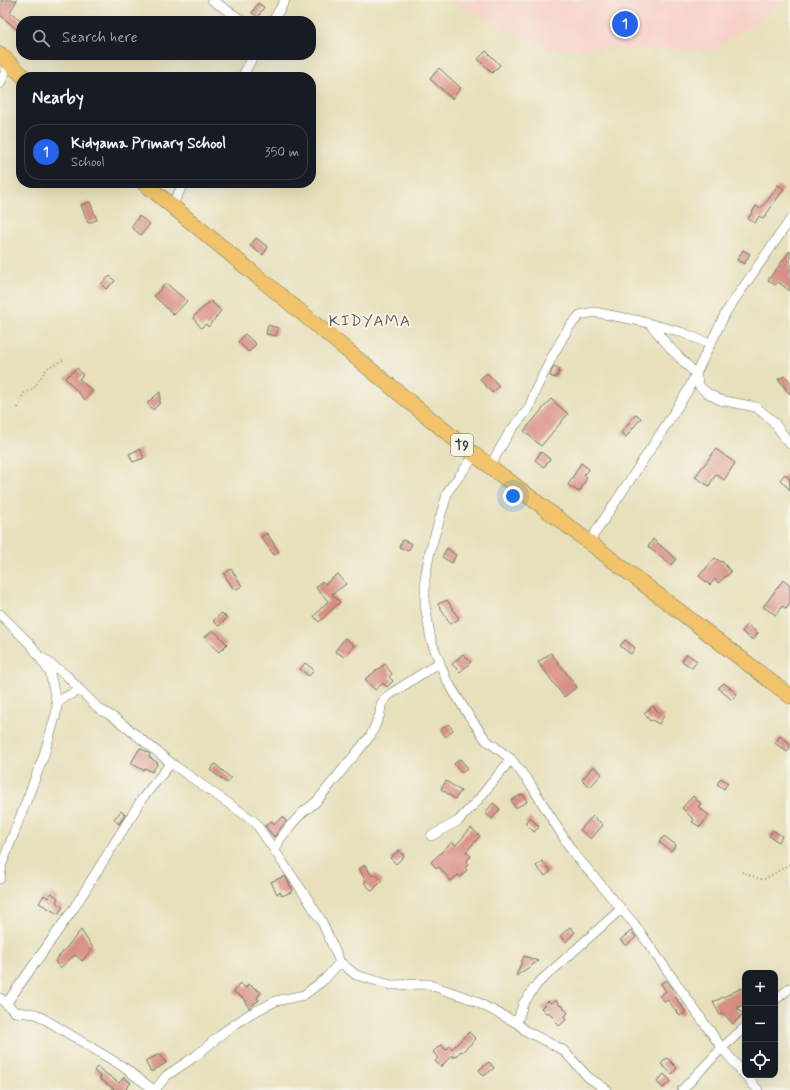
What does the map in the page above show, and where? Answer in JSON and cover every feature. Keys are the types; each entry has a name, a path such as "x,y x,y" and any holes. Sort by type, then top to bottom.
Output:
{"highway":[{"path":"5,59 19,72"},
{"name":"T9","path":"150,188 476,455 790,696"}],"street":[{"path":"212,0 235,16"},
{"path":"276,16 285,0"},
{"path":"0,84 5,59"},
{"path":"245,72 251,60"},
{"path":"171,207 181,188"},
{"path":"589,542 659,436 696,374 726,312 790,220"},
{"path":"490,466 509,433 529,408 536,389 554,353 569,327 580,315 594,312 650,323 681,332 710,344"},
{"path":"650,323 673,351 696,374 699,386 720,400 756,407 773,421 790,444"},
{"path":"476,455 448,491 430,551 425,578 425,605 431,640 446,679 486,740 511,759 531,785 572,851 622,909 684,991 722,1048 742,1071"},
{"path":"0,614 32,646 50,674 56,704 56,714 43,758 2,864 0,879"},
{"path":"38,656 61,671 98,708 116,719 171,763 255,822 276,851 322,922 340,962 356,975 391,985 427,984 471,999 517,1023 526,1031 563,1050 588,1077 607,1090"},
{"path":"276,851 280,839 290,826 302,813 317,801 371,735 380,714 381,704 389,695 440,662"},
{"path":"56,704 65,697 80,690"},
{"path":"431,836 458,821 478,800 511,759"},
{"path":"171,763 142,799 74,908 3,1001 15,1012 36,1014 122,1066 154,1090 166,1076 197,1055 225,1031 250,1014 276,1002 304,995 324,979 340,962"},
{"path":"517,1023 523,1004 537,984 622,909"},
{"path":"778,998 790,988"},
{"path":"682,1090 722,1048 742,1030"},
{"path":"748,1078 758,1090"}],"path":[{"path":"18,408 23,394 34,388 47,368 65,359"},
{"path":"742,872 763,880 790,864"}],"shaded area":[{"path":"448,0 787,0 713,51 547,48"}],"building":[{"path":"2,0 17,0 10,12 16,16 16,29 0,15 0,3"},
{"path":"258,3 264,7 259,16 252,13"},
{"path":"486,51 500,65 492,73 478,59"},
{"path":"439,68 461,88 452,99 430,79"},
{"path":"778,185 784,189 763,219 759,216 755,223 748,219 756,206 760,209"},
{"path":"90,202 97,220 88,223 81,205"},
{"path":"139,216 150,224 141,235 131,227"},
{"path":"256,238 268,247 263,255 250,246"},
{"path":"743,250 750,254 744,264 737,260"},
{"path":"790,251 790,291 778,282 775,285 768,280"},
{"path":"110,276 115,281 106,289 101,284"},
{"path":"166,283 187,301 174,315 154,296"},
{"path":"211,301 221,311 208,327 206,324 201,328 193,317"},
{"path":"268,325 278,328 276,336 266,334"},
{"path":"245,334 256,344 249,352 238,342"},
{"path":"554,366 560,369 556,378 550,376"},
{"path":"77,368 83,375 79,379 93,391 85,400 65,378"},
{"path":"487,373 499,386 492,393 480,379"},
{"path":"785,376 790,381 790,394 778,379"},
{"path":"160,392 160,403 153,410 147,403"},
{"path":"551,399 568,414 541,446 524,431"},
{"path":"636,414 641,418 626,437 621,433"},
{"path":"140,449 144,458 133,462 129,454"},
{"path":"716,449 735,463 724,480 716,474 709,486 695,477"},
{"path":"541,452 550,459 544,467 535,460"},
{"path":"581,463 589,469 584,474 587,478 579,492 568,485"},
{"path":"785,474 790,479 790,490 780,480"},
{"path":"267,533 279,552 274,555 261,537"},
{"path":"653,539 676,559 671,565 648,547"},
{"path":"403,540 412,544 408,551 399,547"},
{"path":"447,548 456,555 452,563 442,557"},
{"path":"715,558 721,562 722,561 731,572 718,583 715,579 710,585 699,576"},
{"path":"231,569 242,586 234,590 224,574"},
{"path":"338,574 346,584 332,594 340,602 319,622 314,616 328,601 316,588 322,581 325,584"},
{"path":"783,580 790,586 790,604 786,609 782,606 776,615 763,607"},
{"path":"447,600 459,619 450,624 438,604"},
{"path":"222,613 227,618 219,626 213,621"},
{"path":"747,625 758,633 753,640 742,632"},
{"path":"213,630 227,644 219,652 204,638"},
{"path":"345,638 354,645 344,657 335,651"},
{"path":"625,640 635,648 631,654 620,646"},
{"path":"551,653 577,687 564,697 538,662"},
{"path":"463,654 471,662 460,672 452,664"},
{"path":"687,654 697,661 692,668 682,661"},
{"path":"305,663 314,670 309,676 300,669"},
{"path":"385,664 392,674 389,677 393,681 387,687 383,683 375,690 365,679"},
{"path":"724,683 737,694 732,700 718,688"},
{"path":"653,706 664,716 659,724 652,720 650,721 644,713"},
{"path":"448,724 453,730 446,737 440,730"},
{"path":"780,736 790,743 790,748 787,752 775,743"},
{"path":"140,748 150,754 149,757 158,763 152,772 145,768 143,770 131,763"},
{"path":"460,759 468,768 462,773 454,764"},
{"path":"215,764 231,778 227,783 210,770"},
{"path":"593,766 602,774 590,787 582,780"},
{"path":"721,778 728,783 724,789 717,784"},
{"path":"446,781 461,791 455,799 441,789"},
{"path":"523,794 527,802 515,808 511,800"},
{"path":"693,796 701,804 698,807 709,815 700,827 692,822 694,820 682,808"},
{"path":"493,803 500,809 492,819 485,813"},
{"path":"121,811 125,815 119,824 114,819"},
{"path":"593,816 603,825 591,839 580,830"},
{"path":"283,817 286,821 274,837 265,826 272,821 274,824"},
{"path":"530,817 539,827 534,832 525,823"},
{"path":"471,828 480,836 466,852 471,856 466,862 469,864 465,868 467,870 461,877 458,875 451,881 439,867 437,869 431,862 452,842 456,845"},
{"path":"773,830 782,836 779,842 769,836"},
{"path":"664,836 676,845 671,851 659,842"},
{"path":"399,850 404,856 396,864 390,858"},
{"path":"542,861 551,871 545,876 536,866"},
{"path":"365,865 372,876 375,873 382,881 372,891 364,883 366,881 359,869"},
{"path":"285,876 293,891 282,896 280,892 277,894 271,882"},
{"path":"51,893 58,898 56,902 63,907 58,914 39,903 44,895 48,898"},
{"path":"570,927 575,932 566,942 560,936"},
{"path":"81,930 93,948 82,961 75,955 60,968 55,962 56,960"},
{"path":"631,931 636,937 626,946 620,940"},
{"path":"524,956 538,961 516,976"},
{"path":"666,980 676,993 674,995 686,1012 680,1016 668,1000 665,1002 660,996 666,991 661,984"},
{"path":"240,983 246,988 248,984 261,992 257,998 259,1000 249,1008 245,1002 247,1001 234,992"},
{"path":"742,988 742,1006 737,1008 742,1015 733,1024 723,1013 720,1015 713,1002"},
{"path":"556,1000 568,1013 564,1017 566,1020 559,1026 549,1012 547,1014 541,1008 548,1001 551,1003"},
{"path":"469,1032 476,1039 454,1058 452,1055 441,1067 435,1061 438,1058 433,1052 441,1044 446,1050 450,1046 452,1049"},
{"path":"160,1054 166,1063 151,1072 145,1061"},
{"path":"667,1058 677,1068 672,1074 661,1064"},
{"path":"489,1062 494,1068 484,1076 479,1070"},
{"path":"97,1067 119,1083 124,1077 131,1083 126,1088 128,1090 112,1090 114,1089 99,1078 101,1077 94,1071"},
{"path":"664,1074 671,1081 663,1088 657,1082"}],"place":[{"name":"Kidyama Primary School","path":"625,24"}],"district":[{"name":"KIDYAMA","path":"370,320"}]}
